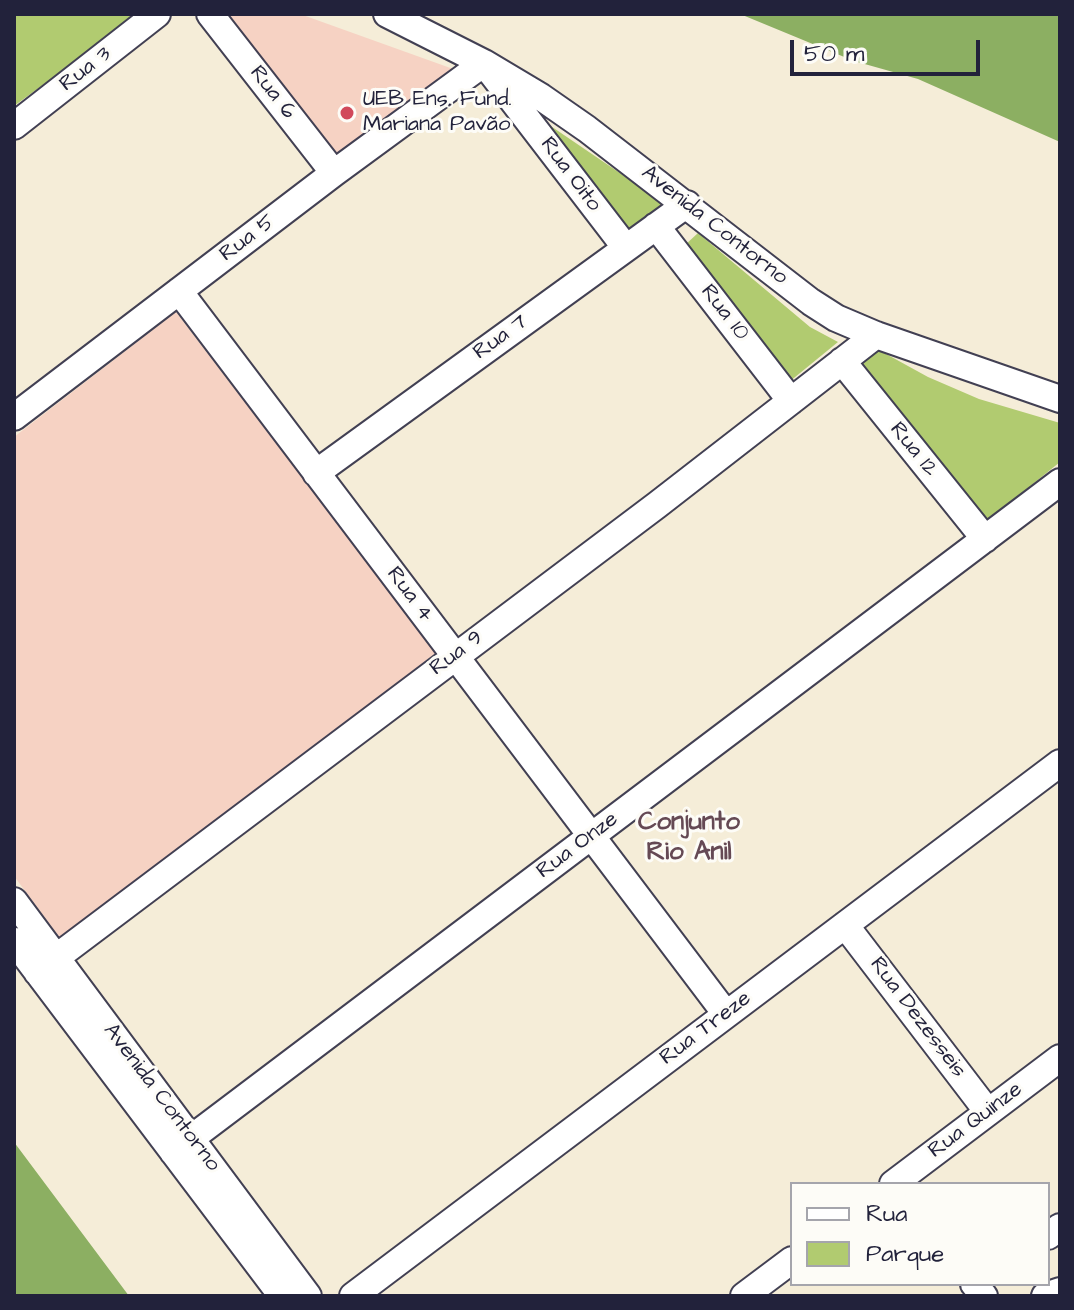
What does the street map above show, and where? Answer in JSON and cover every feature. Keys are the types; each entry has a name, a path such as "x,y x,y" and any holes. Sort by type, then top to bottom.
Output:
{"street":[{"name":"Rua 3","path":"14,126 157,14"},
{"name":"Rua 6","path":"210,14 334,173"},
{"name":"Avenida Contorno","path":"387,14 484,63 587,129 836,318 1060,399"},
{"name":"Rua 5","path":"14,417 484,63"},
{"name":"Rua Oito","path":"484,63 626,248"},
{"name":"Rua 7","path":"316,473 687,204"},
{"name":"Rua 10","path":"656,226 791,401"},
{"name":"Rua 4","path":"179,291 726,1014"},
{"name":"Rua 9","path":"46,964 657,505 876,335"},
{"name":"Rua 12","path":"842,361 985,539"},
{"name":"Rua Onze","path":"182,1145 1060,482"},
{"name":"Rua Treze","path":"353,1296 1060,763"},
{"name":"Avenida Contorno","path":"14,901 46,964 182,1145 308,1296"},
{"name":"Rua Dezesseis","path":"845,925 988,1112"},
{"name":"Avenida Contorno","path":"14,941 46,964"},
{"name":"Rua Quinze","path":"896,1182 1060,1058"},
{"name":"Avenida Contorno","path":"182,1145 282,1296"},
{"path":"744,1296 790,1262"},
{"path":"1045,1296 1060,1291"}],"shaded area":[{"name":"UEB Ens. Fund. Mariana Pavão","path":"226,14 300,14 456,70 333,156"},
{"path":"176,312 436,653 60,938 14,876 14,437"}],"green space":[{"path":"140,14 14,106 14,16"},
{"path":"740,14 1060,14 1060,142 918,79 854,61"},
{"path":"536,116 664,203 627,233"},
{"path":"698,233 810,327 838,342 789,382 685,245"},
{"path":"877,349 928,377 979,399 1060,423 1060,462 987,521 860,362"},
{"path":"14,1142 129,1296 14,1296"}],"place":[{"name":"UEB Ens. Fund. Mariana Pavão","path":"347,113"}],"district":[{"name":"Conjunto Rio Anil","path":"689,839"}]}
